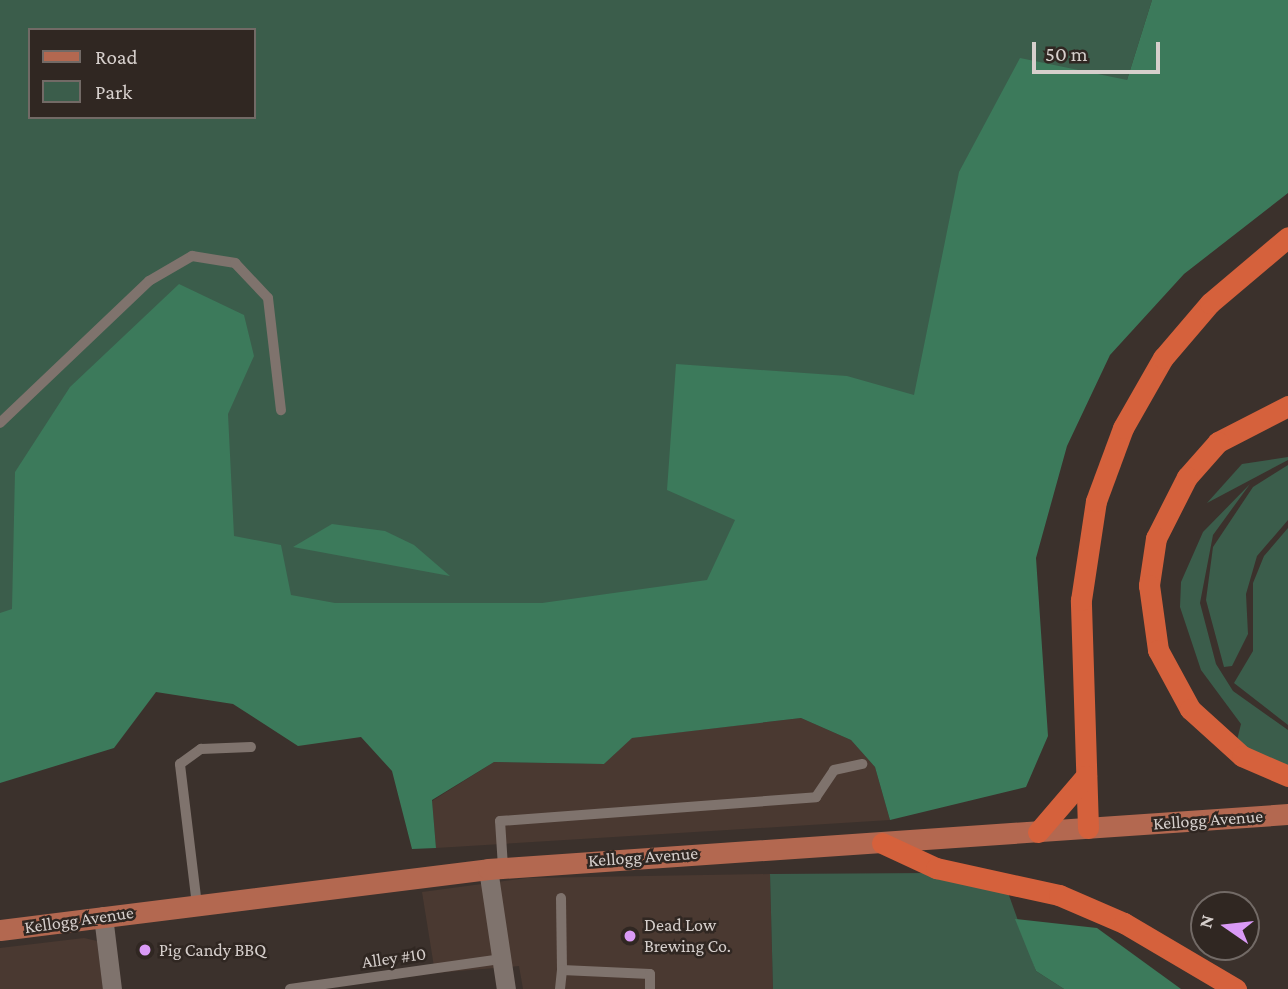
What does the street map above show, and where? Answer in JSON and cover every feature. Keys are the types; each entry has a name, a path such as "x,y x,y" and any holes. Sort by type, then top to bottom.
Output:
{"highway":[{"path":"1088,828 1081,600 1096,501 1123,428 1163,358 1202,312 1288,237"},
{"path":"1288,406 1237,429 1194,467 1164,516 1149,584 1158,650 1190,709 1242,756 1288,776"},
{"path":"1038,832 1086,776"},
{"path":"882,843 936,867 1059,895 1136,929 1236,989"}],"main road":[{"name":"Kellogg Avenue","path":"0,930 495,868 1288,814"}],"street":[{"path":"495,868 506,989"},
{"path":"103,916 112,989"}],"lane":[{"path":"0,423 149,281 192,256 235,263 268,298 281,410"},
{"path":"197,905 180,764 201,749 251,747"},
{"path":"495,868 500,821 816,797 834,770 862,764"},
{"path":"560,989 561,898"},
{"name":"Alley #10","path":"290,989 502,958"},
{"path":"562,970 650,974 650,989"}],"shaded area":[{"path":"801,718 851,740 875,767 890,820 436,848 432,801 494,762 604,764 631,738"},
{"path":"770,874 773,989 523,989 519,966 435,973 422,892 527,878"},
{"path":"84,938 97,941 103,989 0,989 0,948"}],"green space":[{"path":"0,0 1152,0 1127,80 1027,326 777,587 0,644"},
{"path":"1152,0 1288,0 1288,193 1184,274 1110,355 1067,446 1036,558 1048,736 1026,787 890,820 875,767 851,740 801,718 632,738 604,764 494,762 432,800 436,848 412,849 392,771 361,737 298,746 233,704 156,692 114,748 0,783 0,613 12,609 15,472 70,387 179,284 244,315 254,356 228,414 234,536 281,545 291,595 335,603 542,603 707,580 735,520 667,490 676,364 847,376 914,395 959,172 1020,58 1127,80"},
{"path":"1288,457 1288,460 1207,503 1242,464"},
{"path":"1288,465 1288,520 1257,556 1246,594 1248,634 1232,666 1224,667 1206,600 1213,547 1253,487"},
{"path":"1250,484 1213,535 1200,603 1216,664 1233,691 1288,730 1288,768 1263,761 1237,740 1241,724 1201,670 1180,607 1181,582 1203,532"},
{"path":"332,524 385,531 414,545 450,576 293,547"},
{"path":"1288,528 1288,725 1234,683 1253,651 1253,583 1264,556"},
{"path":"932,873 1006,887 1036,971 1064,989 773,989 770,874"},
{"path":"1015,919 1097,928 1181,989 1064,989 1036,971"}],"place":[{"name":"Dead Low Brewing Co.","path":"630,936"},
{"name":"Pig Candy BBQ","path":"145,950"}]}
